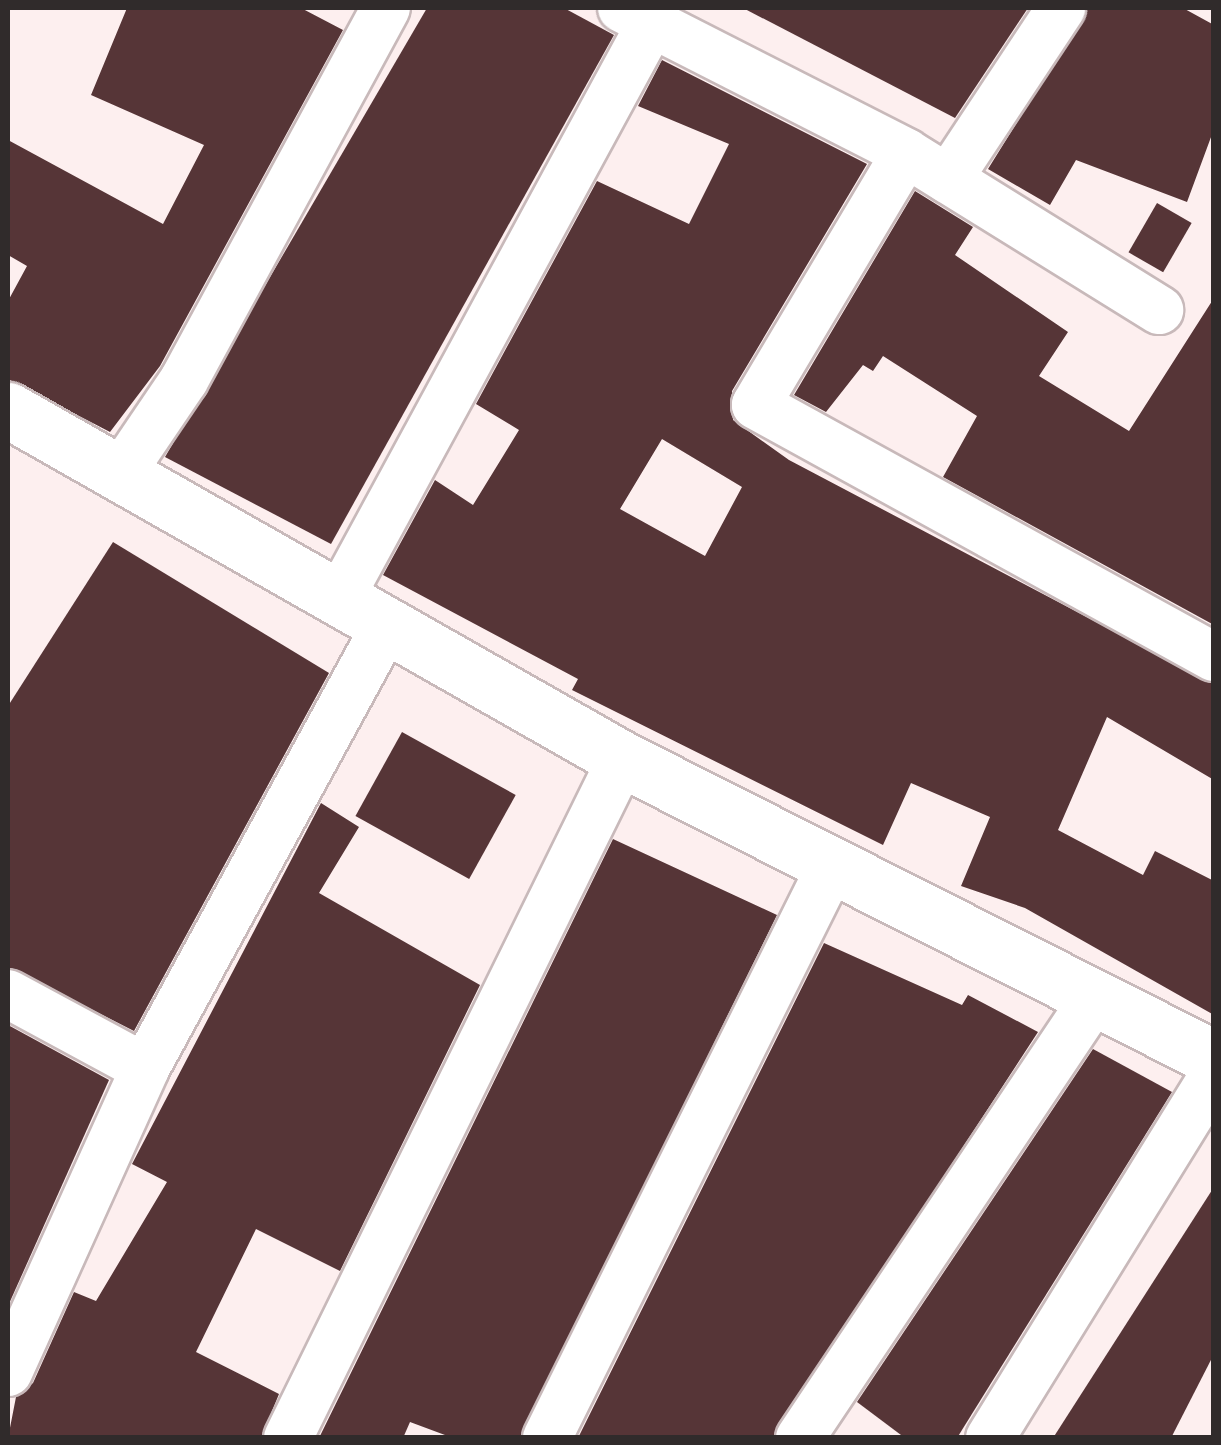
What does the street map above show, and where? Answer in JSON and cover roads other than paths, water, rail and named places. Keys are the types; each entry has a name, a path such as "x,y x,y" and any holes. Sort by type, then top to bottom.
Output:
{"street":[{"path":"122,473 184,380 386,8"},
{"path":"948,178 1061,8"},
{"path":"339,599 637,15 906,153 1159,310"},
{"path":"906,153 756,406 1214,658"},
{"path":"8,410 622,759 1214,1058"},
{"path":"8,1372 26,1282 386,626"},
{"path":"288,1438 622,759"},
{"path":"547,1438 832,864"},
{"path":"8,994 145,1068"},
{"path":"800,1438 1095,997"},
{"path":"990,1438 1214,1076"}]}
